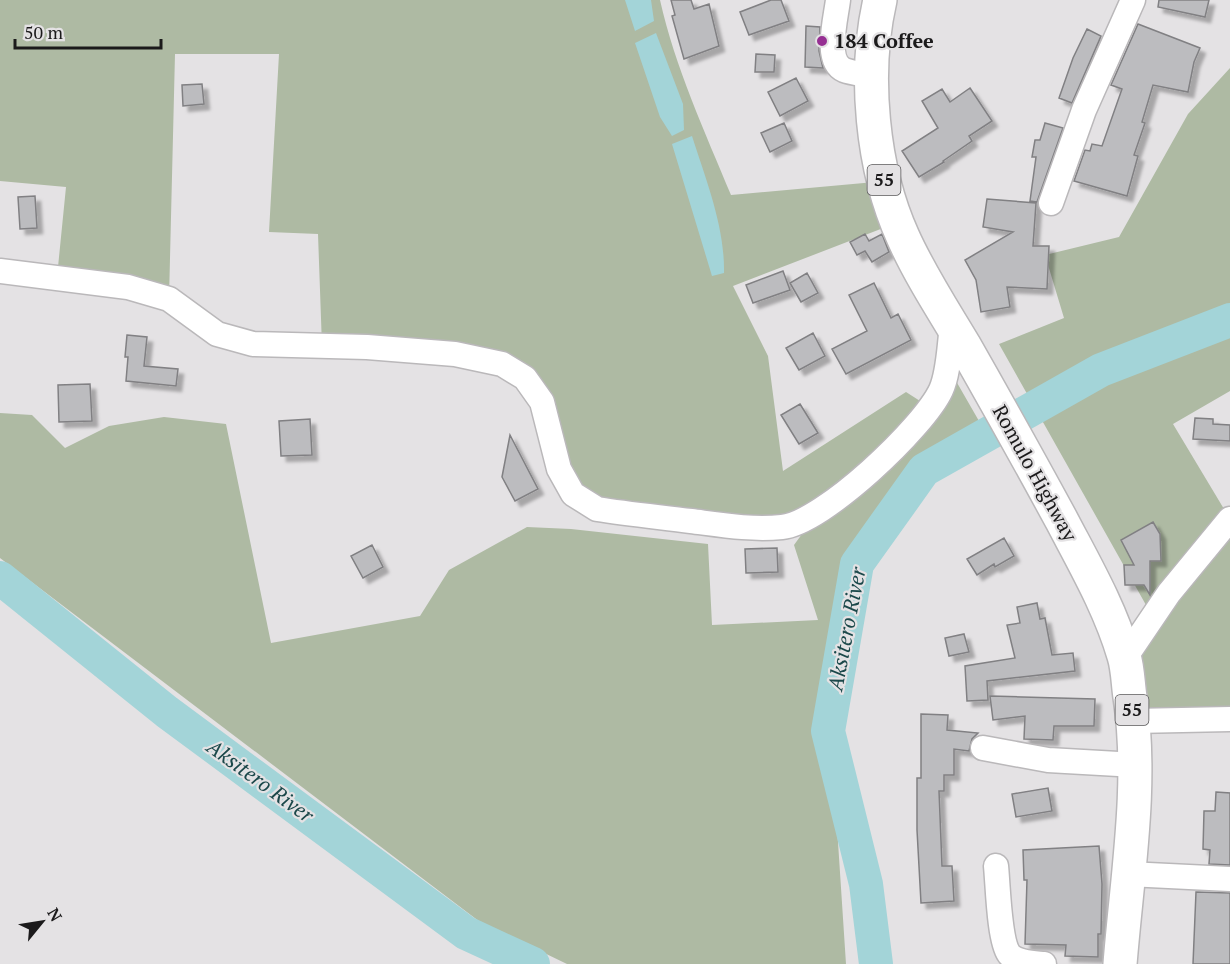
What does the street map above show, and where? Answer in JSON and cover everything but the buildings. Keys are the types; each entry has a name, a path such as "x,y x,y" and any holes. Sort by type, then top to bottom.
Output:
{"highway":[{"name":"Romulo Highway","path":"880,0 876,17 872,76 875,132 886,190 903,238 1038,476 1092,577 1125,658 1134,720 1136,765 1120,964"}],"street":[{"path":"838,0 832,53 834,62 843,70 872,76"},
{"path":"1051,202 1084,110 1133,0"},
{"path":"0,271 128,287 169,299 218,334 253,344 367,347 455,354 502,364 525,378 542,402 559,469 573,494 597,509 745,528 785,527 820,511 846,493 900,442 931,408 942,388 957,335"},
{"path":"1125,658 1169,593 1230,519"},
{"path":"1134,720 1230,719"},
{"path":"984,748 1048,760 1136,765"},
{"path":"996,866 1004,943 1010,954 1019,961 1044,964"},
{"path":"1128,874 1230,879"}],"green space":[{"path":"0,0 660,0 682,75 731,195 875,182 891,225 733,286 768,356 783,471 906,392 931,408 956,381 983,428 924,470 857,564 830,720 846,964 567,964 480,922 0,558 0,413 32,415 65,448 109,426 164,417 226,424 271,643 420,616 449,570 527,527 571,529 708,544 712,625 818,620 794,545 818,512 785,527 578,497 542,402 502,364 322,346 318,234 269,232 279,54 175,54 169,299 57,277 66,187 0,181"},
{"path":"1230,68 1230,391 1173,424 1230,519 1230,719 1151,720 1139,637 1181,577 1146,605 999,344 1064,318 1045,255 1119,237 1188,114"}],"water":[{"path":"625,0 651,0 654,21 635,31"},
{"path":"656,33 683,104 684,130 672,136 660,117 635,43"},
{"path":"692,136 714,204 721,238 724,273 712,276 672,144"}],"waterway":[{"name":"Aksitero River","path":"876,964 866,884 828,731 857,564 924,470 1101,370 1230,320"},
{"name":"Aksitero River","path":"0,578 167,712 466,933 533,964"}],"place":[{"name":"184 Coffee","path":"822,41"}]}
